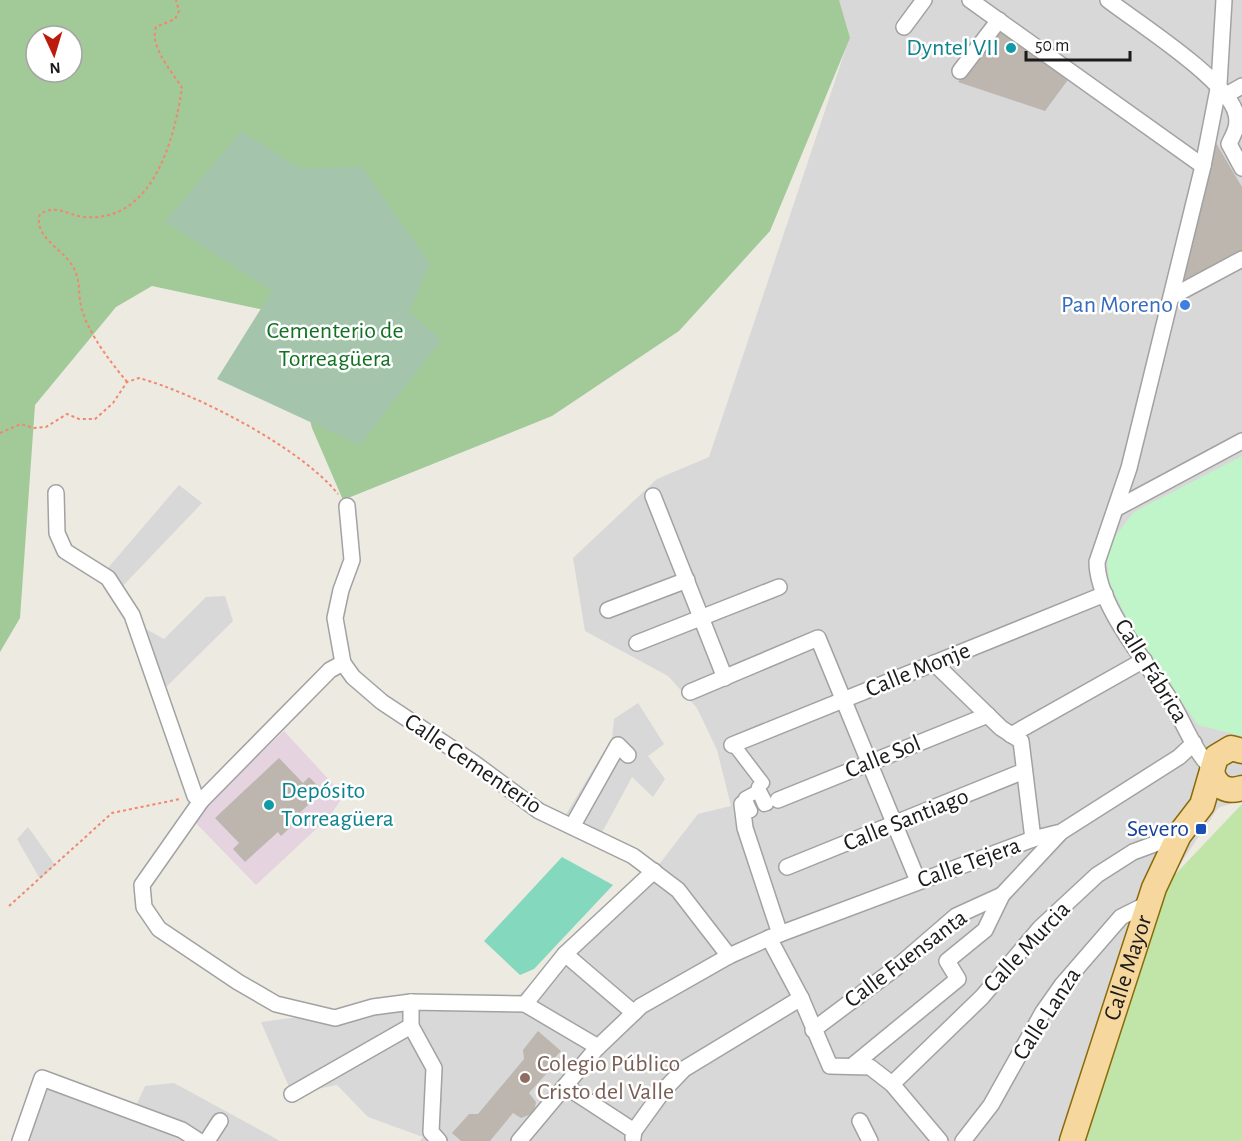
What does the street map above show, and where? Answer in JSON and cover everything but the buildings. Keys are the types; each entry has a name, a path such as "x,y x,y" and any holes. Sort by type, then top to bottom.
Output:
{"main road":[{"path":"1238,789 1219,785 1212,770 1216,757 1239,750"},
{"name":"Calle Mayor","path":"1072,1141 1149,903 1179,835 1202,805 1212,770"},
{"name":"Calle Mayor","path":"1202,805 1238,789"}],"street":[{"path":"903,27 924,0"},
{"path":"970,0 1203,166"},
{"path":"1108,0 1222,90 1236,111 1238,127 1229,144 1242,168"},
{"name":"Calle Fábrica","path":"1212,770 1197,753 1105,594 1098,578 1098,556 1118,508 1173,296 1222,90 1224,0"},
{"path":"960,71 999,20"},
{"path":"1222,90 1242,86"},
{"path":"1173,296 1242,259"},
{"path":"1118,508 1242,441"},
{"path":"56,493 57,533 65,550 108,578 132,615 198,799"},
{"path":"653,496 725,678"},
{"path":"347,506 352,560 341,590 335,618 343,663 330,670 198,799 142,885 144,907 159,929 238,982 276,1004 335,1018 373,1007 411,1002 525,1004 598,1047"},
{"path":"608,610 687,580"},
{"path":"637,643 779,586"},
{"name":"Calle Monje","path":"733,745 1105,594"},
{"path":"690,692 818,638 918,882"},
{"path":"1011,735 1144,660"},
{"name":"Calle Cementerio","path":"343,663 353,677 382,702 474,763 539,811 573,825 633,856 678,890 729,956"},
{"path":"934,663 988,715 1021,741 1033,839"},
{"name":"Calle Sol","path":"778,800 988,715"},
{"path":"573,825 618,745 628,755"},
{"path":"733,745 763,783 758,787 767,804 764,806 758,791 745,798 751,812 747,813 742,804"},
{"name":"Calle Fábrica","path":"1195,746 1239,750"},
{"name":"Calle Tejera","path":"519,1141 598,1047 634,1013 729,956 774,936 1033,839 1061,832 1195,746"},
{"name":"Calle Santiago","path":"787,867 1024,771"},
{"path":"742,804 774,936 830,1066 870,1066 892,1084 940,1141"},
{"path":"852,1066 958,979 947,961 985,930 1002,895 1061,832"},
{"name":"Calle Murcia","path":"892,1084 982,997 1040,928 1097,875 1133,852 1179,835"},
{"path":"525,1004 565,954 654,872"},
{"name":"Calle Fuensanta","path":"813,1030 897,967 956,916 1002,895"},
{"name":"Calle Lanza","path":"963,1141 991,1105 1043,1012 1062,985 1121,917 1149,903"},
{"path":"565,954 634,1013"},
{"path":"565,1086 634,1136 663,1091 684,1069 801,998"},
{"path":"411,1002 411,1026 434,1068 431,1132 439,1141"},
{"path":"292,1094 411,1026"},
{"path":"20,1141 42,1078 182,1130 199,1141"},
{"path":"207,1141 220,1120"},
{"path":"860,1121 870,1141"}],"path":[{"path":"127,382 86,321 81,309 81,284 74,269 64,253 40,234 37,224 40,214 46,211 62,209 84,217 107,215 122,209 136,199 159,169 176,126 182,88 155,44 154,32 156,27 175,19 179,11 176,0"},
{"path":"0,433 21,424 34,428 46,427 67,414 79,419 95,419 113,403 127,382 139,378 157,382 223,411 325,478 347,506"},
{"path":"9,906 112,813 198,799"}],"shaded area":[{"path":"816,0 1242,0 1242,800 1218,808 1168,882 1083,1141 420,1141 423,1137 368,1117 337,1085 292,1094 261,1022 411,1002 511,1002 654,871 698,814 731,806 717,750 697,708 668,676 585,631 573,558 657,479 709,457 849,39"},
{"path":"179,485 202,503 117,592 102,575"},
{"path":"225,596 233,621 159,694 135,623 164,639 206,597"},
{"path":"638,703 664,744 648,756 665,779 653,797 632,777 599,838 562,821 612,738 614,719"},
{"path":"284,731 332,783 339,792 340,801 329,817 256,885 192,819"},
{"path":"28,827 55,865 40,879 17,839"},
{"path":"42,1078 133,1112 145,1086 174,1083 280,1141 20,1141"}],"green space":[{"path":"0,0 839,0 850,38 770,231 679,331 552,416 343,500 312,428 283,314 152,286 116,307 35,405 20,618 0,652"},
{"name":"Cementerio de Torreagüera","path":"241,131 299,168 362,167 430,264 409,311 441,340 360,445 217,379 272,291 165,222"},
{"path":"1242,456 1242,736 1198,725 1135,635 1109,582 1107,556 1116,535 1134,512"},
{"path":"1242,804 1242,1141 1083,1141 1168,882"},
{"path":"562,857 613,885 534,969 520,975 484,941"}],"place":[{"name":"Dyntel VII","path":"1011,48"},
{"name":"Pan Moreno","path":"1185,305"},
{"name":"Depósito Torreagüera","path":"269,805"},
{"name":"Severo","path":"1201,829"},
{"name":"Colegio Público Cristo del Valle","path":"525,1078"}]}
